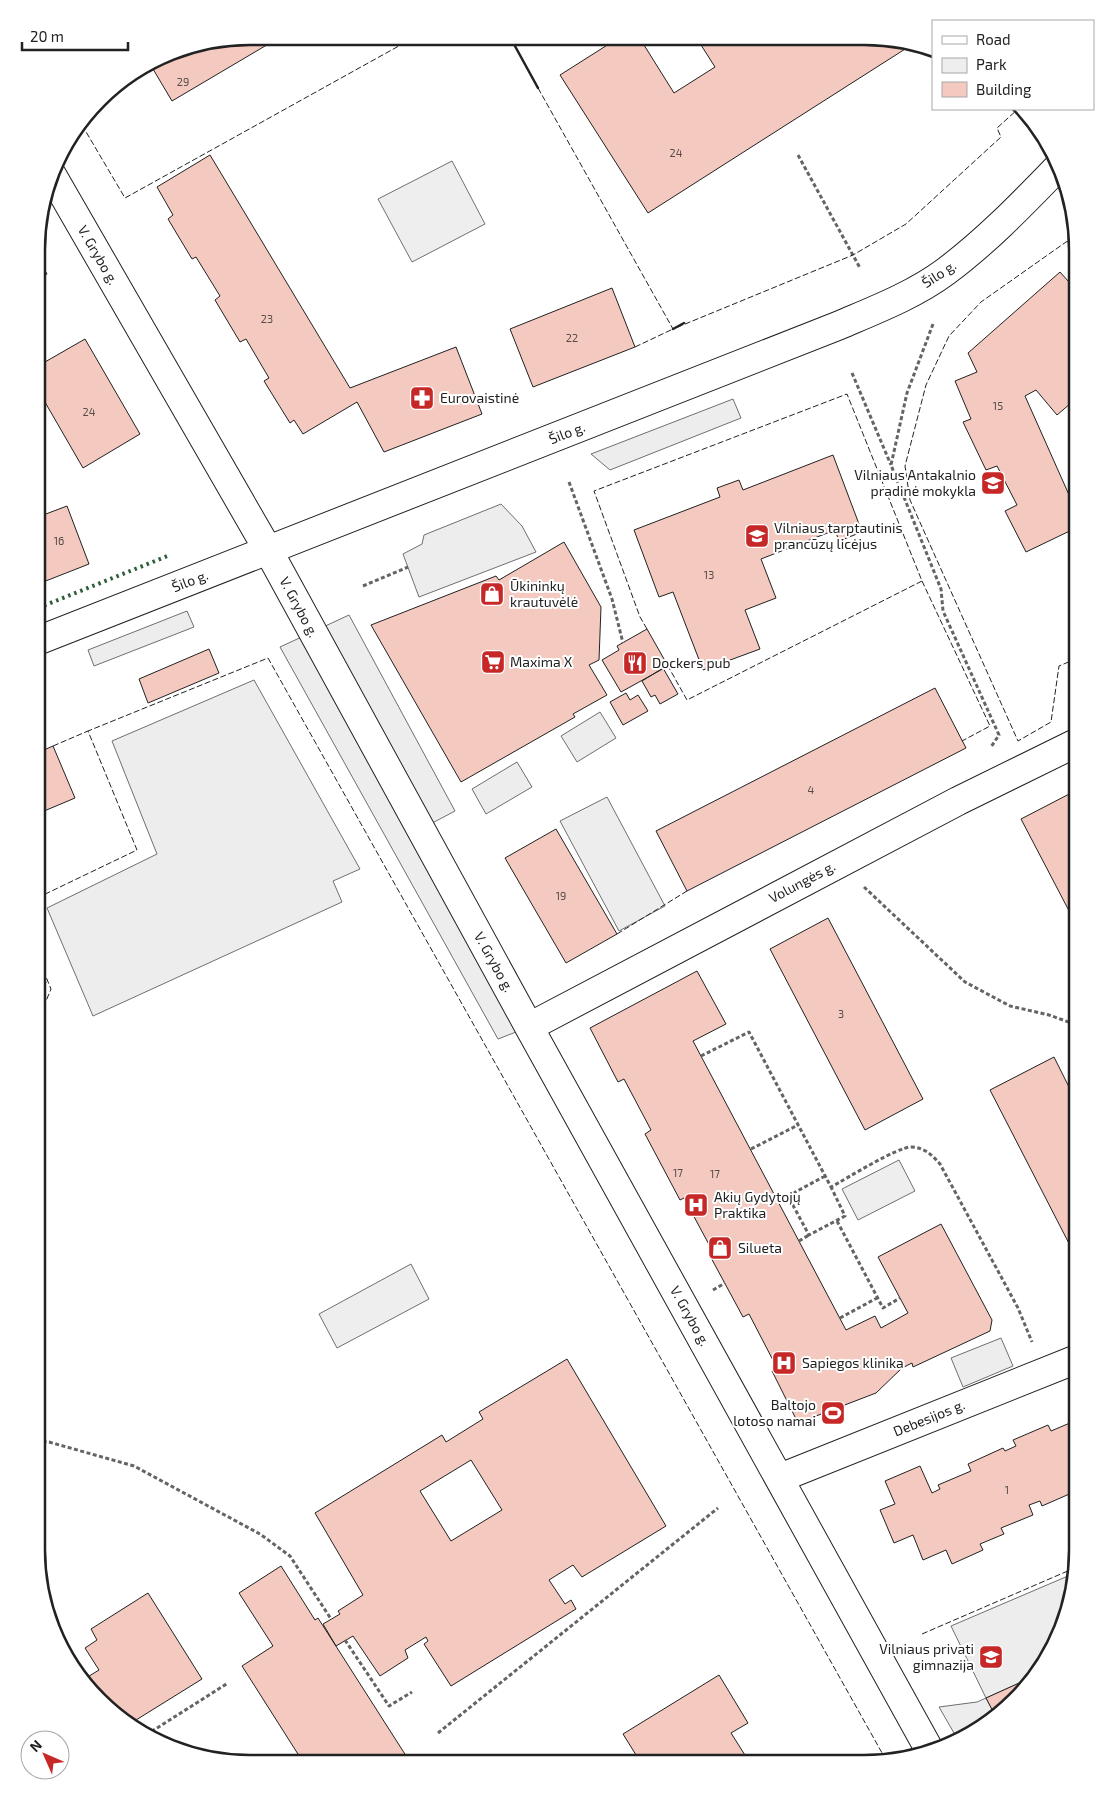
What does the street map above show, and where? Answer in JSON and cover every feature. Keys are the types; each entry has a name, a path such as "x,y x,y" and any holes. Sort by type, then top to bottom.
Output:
{"street":[{"name":"Šilo g.","path":"45,638 892,303 944,273 978,246 1053,172"},
{"name":"V. Grybo g.","path":"56,183 268,550 529,1027 927,1745"},
{"name":"Volungės g.","path":"529,1027 840,862 1069,746"},
{"name":"Debesijos g.","path":"780,1478 1069,1362"}],"path":[{"path":"798,155 860,268"},
{"path":"891,465 907,393 933,324"},
{"path":"852,374 941,589 943,611 999,735 990,747"},
{"path":"568,482 612,599 623,643"},
{"path":"363,586 408,567"},
{"path":"840,862 882,905 965,982 1010,1006 1049,1015 1069,1022"},
{"path":"701,1056 749,1032 845,1216 799,1241"},
{"path":"751,1149 798,1125"},
{"path":"831,1187 890,1155 910,1147 930,1152 940,1164 1018,1308 1045,1372"},
{"path":"809,1235 788,1196 825,1176"},
{"path":"837,1221 883,1308 900,1298"},
{"path":"840,1318 877,1298"},
{"path":"45,1442 134,1466 260,1534 290,1556 331,1619"},
{"path":"438,1733 718,1508"},
{"path":"345,1640 389,1706 412,1692"},
{"path":"153,1731 228,1682"}],"green space":[{"path":"452,161 485,224 412,262 378,199"},
{"path":"899,1160 915,1191 858,1220 842,1189"},
{"path":"411,1264 429,1299 337,1348 319,1314"}],"shaded area":[{"path":"733,399 741,418 610,470 591,454"},
{"path":"501,504 522,526 536,552 419,597 403,554 422,544 424,535"},
{"path":"187,611 194,627 94,666 88,650"},
{"path":"349,615 455,811 421,829 529,1027 498,1039 280,647"},
{"path":"254,680 360,869 333,881 342,902 93,1016 47,908 157,854 112,741"},
{"path":"600,712 616,738 577,762 561,736"},
{"path":"517,762 532,787 486,814 472,789"},
{"path":"607,797 665,906 619,931 560,821"},
{"path":"1001,1338 1013,1366 963,1387 951,1358"},
{"path":"1067,1576 1062,1603 1048,1641 1042,1653 1020,1683 986,1698 951,1626"},
{"path":"986,1698 992,1710 955,1734 939,1707 977,1702"}],"building":[{"path":"236,45 267,45 172,101 153,69 184,56 210,49"},
{"path":"607,45 644,45 674,93 715,67 701,45 878,45 905,49 648,213 560,75"},
{"path":"210,155 350,388 456,347 482,414 384,452 357,402 303,434 294,420 290,423 264,381 269,378 246,339 240,342 215,300 220,296 196,257 192,259 168,219 173,215 157,187"},
{"path":"1060,272 1069,282 1069,405 1057,415 1036,390 1025,396 1069,495 1069,531 1026,552 1005,511 1017,505 997,466 986,470 963,422 971,419 955,381 977,372 968,353"},
{"path":"612,288 635,347 533,387 510,329"},
{"path":"85,339 140,434 83,468 45,402 45,362"},
{"path":"833,455 862,532 839,541 835,530 761,559 776,598 745,610 760,649 703,670 673,592 659,597 634,530 720,497 717,488 739,480 743,490"},
{"path":"67,506 89,564 45,581 45,514"},
{"name":"Maxima X","path":"564,542 601,607 599,660 589,665 607,695 573,714 575,717 461,782 371,625 496,576 499,580"},
{"name":"Dockers pub","path":"647,629 668,666 621,692 602,660 619,650 617,646"},
{"path":"209,649 219,673 148,703 139,679"},
{"path":"663,668 678,694 660,704 655,695 651,697 642,681"},
{"path":"935,688 966,748 687,891 656,831"},
{"path":"626,693 630,700 638,695 648,711 623,725 610,702"},
{"path":"53,746 75,798 45,811 45,750"},
{"path":"1069,794 1069,911 1021,819"},
{"path":"556,829 617,934 566,963 505,858"},
{"path":"828,918 923,1099 865,1130 770,949"},
{"path":"697,971 726,1024 693,1041 846,1330 875,1316 881,1328 908,1313 878,1257 941,1224 992,1320 990,1331 913,1367 912,1363 902,1368 876,1393 803,1421 797,1421 772,1371 777,1368 749,1314 743,1317 709,1254 713,1252 684,1198 680,1200 645,1134 651,1130 624,1079 618,1082 590,1028"},
{"path":"1054,1057 1069,1087 1069,1243 990,1090"},
{"path":"567,1359 666,1526 582,1577 573,1565 549,1580 565,1604 571,1600 576,1609 451,1686 424,1644 428,1641 426,1637 405,1650 408,1658 380,1676 353,1636 336,1646 323,1624 340,1614 338,1611 363,1595 315,1513 442,1435 446,1442 483,1419 479,1412","holes":["471,1460 502,1510 451,1541 420,1491"]},
{"path":"1069,1423 1069,1494 1042,1506 1040,1501 1029,1505 1033,1515 1001,1528 1004,1534 980,1544 983,1550 952,1564 946,1550 923,1560 913,1535 894,1543 880,1510 895,1504 885,1481 920,1466 932,1493 940,1489 938,1485 971,1471 968,1464 1003,1448 1005,1451 1016,1446 1013,1440 1048,1425 1051,1431"},
{"path":"281,1566 315,1620 318,1618 406,1755 299,1755 242,1666 273,1646 239,1593"},
{"path":"148,1593 202,1679 136,1720 105,1695 88,1677 99,1670 85,1648 97,1640 91,1629"},
{"path":"719,1675 748,1723 731,1733 745,1755 636,1755 623,1734"},
{"path":"1020,1683 992,1710 986,1698"}],"hedge":[{"path":"45,605 170,555"}],"fence":[{"path":"84,129 125,198 401,45"},
{"path":"538,88 673,329 853,255 906,224 1001,137 997,128 1015,112"},
{"path":"1069,241 981,302 949,336 926,385 905,466 910,500 1018,741 1051,722 1059,666 1069,662"},
{"path":"635,347 673,329"},
{"path":"647,629 640,617 594,491 847,394 922,581 687,700 668,666"},
{"path":"922,581 990,726 962,741"},
{"path":"45,894 137,850 88,731 268,658 883,1754"},
{"path":"53,746 88,731"},
{"path":"617,934 687,891"},
{"path":"45,974 51,989 45,1004"},
{"path":"922,1634 1068,1571"}],"wall":[{"path":"514,45 538,88"},
{"path":"673,329 684,323"}],"place":[{"name":"Eurovaistinė","path":"422,398"},
{"name":"Vilniaus Antakalnio pradinė mokykla","path":"993,483"},
{"name":"Vilniaus tarptautinis prancūzų licėjus","path":"757,536"},
{"name":"Ūkininkų krautuvėlė","path":"492,594"},
{"name":"Maxima X","path":"493,662"},
{"name":"Dockers pub","path":"635,663"},
{"name":"Akių Gydytojų Praktika","path":"696,1205"},
{"name":"Silueta","path":"720,1248"},
{"name":"Sapiegos klinika","path":"784,1363"},
{"name":"Baltojo lotoso namai","path":"833,1413"},
{"name":"Vilniaus privati gimnazija","path":"991,1657"}]}
